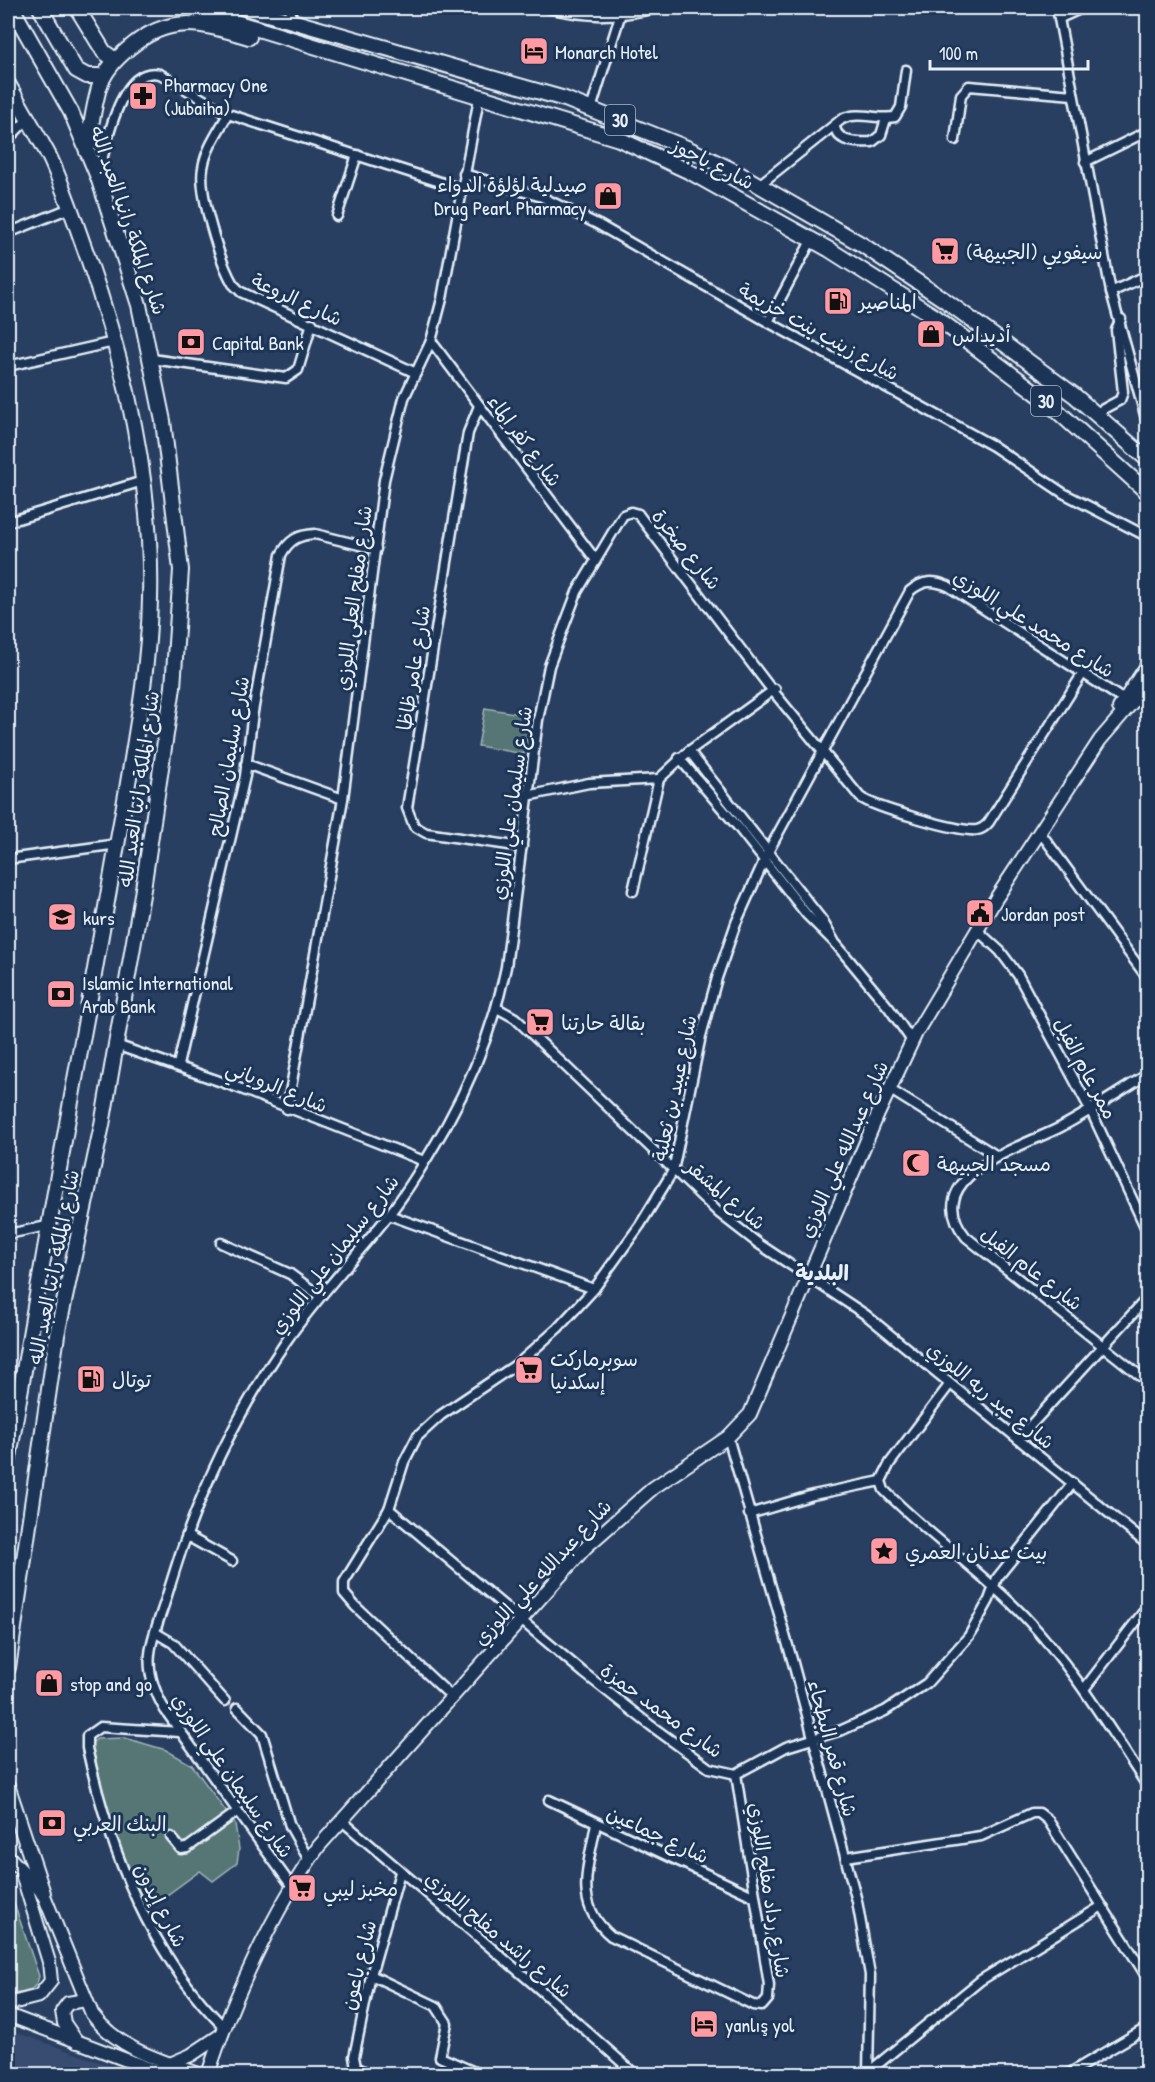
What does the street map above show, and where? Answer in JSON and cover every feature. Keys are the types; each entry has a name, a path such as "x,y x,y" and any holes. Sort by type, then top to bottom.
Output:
{"main road":[{"name":"شارع الملكة رانيا العبد الله","path":"8,1668 57,1335 86,1207 143,890 173,687 180,599 179,538 152,358 139,305 98,177 52,76 12,8"},
{"path":"40,8 76,70 87,76 104,76"},
{"path":"77,8 104,52 115,60"},
{"name":"شارع ياجوز","path":"189,8 619,139 690,172 812,239 937,318 998,363 1083,432 1148,494"},
{"name":"شارع ياجوز","path":"246,8 290,14 591,109 687,148 759,185 861,244 946,301 1096,413 1148,460"},
{"path":"87,152 94,110 104,76 115,60 149,33 179,23 227,31 311,55 333,59 345,57"},
{"name":"شارع الملكة رانيا العبد الله","path":"8,84 51,160 70,208 114,342 130,406 143,481 150,599 139,716 118,844 59,1175 47,1226 8,1463"},
{"path":"8,1788 43,1893"}],"street":[{"path":"548,8 601,16 620,16 658,8"},
{"path":"1057,8 1112,292 1148,426"},
{"path":"1060,18 1082,8"},
{"path":"591,109 620,16"},
{"path":"759,185 821,135 835,128 842,119 854,115 886,119 899,113 906,70"},
{"path":"98,177 116,111 135,80 143,73 160,74 228,114 462,189"},
{"path":"955,140 961,95 969,86 1073,94"},
{"name":"شارع مفلح العلي اللوزي","path":"287,1109 343,799 384,480 404,398 431,341 442,299 479,98"},
{"name":"شارع الروعة","path":"228,114 205,158 202,182 207,211 229,278 241,292 416,373"},
{"path":"8,139 28,119"},
{"path":"835,128 838,136 844,139 872,142 881,135 886,119"},
{"path":"1085,162 1148,131"},
{"path":"337,216 357,155"},
{"name":"شارع زينب بنت خزيمة","path":"464,174 542,197 571,210 993,446 1063,493 1148,537"},
{"path":"8,233 70,208"},
{"path":"768,322 812,239"},
{"path":"1112,292 1148,275"},
{"path":"1096,413 1115,404 1124,392 1116,330 1120,319"},
{"path":"152,358 286,378 298,370 312,323"},
{"name":"شارع كفر الماء","path":"431,341 595,559"},
{"path":"8,366 114,342"},
{"name":"شارع عامر ظاظا","path":"479,406 468,433 407,808 414,826 426,833 522,848"},
{"path":"8,522 143,481"},
{"name":"شارع سليمان علي اللوزي","path":"293,1888 180,1732 157,1696 150,1676 149,1658 187,1536 223,1448 286,1340 389,1215 448,1123 497,1008 506,967 538,720 549,666 577,592 595,559 623,515 631,512 638,514"},
{"name":"شارع صخرة","path":"638,514 780,699 860,797 870,803 916,818 977,830 989,822 1083,673"},
{"name":"شارع سليمان الصالح","path":"178,1065 246,764 270,609 281,555 286,545 294,538 315,534 376,549"},
{"name":"شارع محمد علي اللوزي","path":"923,582 931,581 948,586 1083,673 1136,700"},
{"name":"شارع عبيد بن ثعلبة","path":"453,1698 355,1606 344,1593 344,1582 389,1509 404,1462 417,1437 441,1415 520,1362 558,1328 594,1289 640,1226 673,1171 687,1100 717,978 736,923 768,852 906,598 916,585 923,582"},
{"name":"شارع عبدالله علي اللوزي","path":"1136,700 1148,664"},
{"name":"شارع عبدالله علي اللوزي","path":"208,2074 223,2031 253,1964 309,1860 341,1820 523,1620 586,1547 615,1519 653,1488 728,1437 750,1414 889,1089 912,1041 977,930 1107,730 1148,684"},
{"path":"633,891 659,779 679,758 774,690"},
{"path":"689,751 829,929 836,944 912,1041"},
{"path":"679,758 738,827 823,934 836,944"},
{"path":"246,764 343,799"},
{"path":"527,796 590,783 659,779"},
{"path":"1040,832 1148,979"},
{"path":"8,859 118,844"},
{"name":"ممر عام الفيل","path":"977,930 1000,951 1018,975 1091,1111 1148,1233"},
{"name":"شارع المشقر","path":"497,1008 515,1018 719,1213 809,1276"},
{"name":"شارع الروياني","path":"116,1045 178,1065 424,1161"},
{"name":"شارع عام الفيل","path":"1104,1345 977,1248 957,1227 952,1216 955,1196 968,1178 997,1156 1091,1111 1148,1074"},
{"path":"889,1089 997,1156"},
{"path":"389,1215 594,1289"},
{"path":"8,1234 47,1226"},
{"path":"221,1243 290,1274 320,1296"},
{"name":"شارع عبد ربه اللوزي","path":"809,1276 866,1315 1148,1545"},
{"path":"1018,1439 1148,1297"},
{"path":"1104,1345 1148,1382"},
{"path":"950,1384 890,1463 881,1481 884,1490 993,1587 1051,1645 1084,1689 1148,1787"},
{"name":"شارع قمر البطحاء","path":"728,1437 846,1857 870,1975 867,2074"},
{"path":"749,1514 813,1495 881,1481"},
{"name":"شارع محمد حمزة","path":"389,1509 523,1620 584,1674 650,1725 709,1768 736,1774 786,1747 842,1730 885,1711 927,1683 969,1636 997,1578 1073,1483"},
{"path":"187,1536 232,1560"},
{"path":"1084,1689 1148,1606"},
{"path":"156,1633 172,1643 225,1701"},
{"path":"237,1707 262,1734 290,1826 309,1860"},
{"name":"شارع إيدون","path":"180,1732 100,1727 87,1736 87,1748 114,1842 134,1895 180,1974 223,2031"},
{"name":"شارع رداد مفلح اللوزي","path":"596,1823 585,1893 590,1910 600,1926 611,1936 759,2007 767,2002 769,1985 736,1774"},
{"name":"شارع جماعين","path":"549,1800 754,1897"},
{"path":"171,1837 176,1846 181,1849 187,1848 238,1811"},
{"path":"846,1857 981,1836 1032,1813 1038,1813 1048,1820 1060,1837 1148,1978"},
{"name":"شارع راشد مفلح اللوزي","path":"341,1820 495,1950 635,2074"},
{"path":"8,1856 43,1893 92,2014 115,2038 166,2069"},
{"path":"8,2004 39,1996 51,1981 49,1962 20,1868"},
{"name":"شارع باعون","path":"370,2074 356,2067 354,2057 371,1975 400,1872"},
{"path":"867,2074 981,1980 1102,1906"},
{"path":"371,1975 440,2009 447,2023 440,2057 479,2074"},
{"path":"77,2042 64,2023 62,2011 68,2003 86,2000"},
{"path":"8,2015 77,2042 166,2069 199,2074"},
{"path":"1068,2074 1148,2027"},
{"path":"166,2069 191,2055 223,2031"}],"shaded area":[{"path":"8,2030 41,2041 132,2074 8,2074"}],"green space":[{"path":"485,708 531,716 524,754 478,746"},
{"path":"125,1738 166,1750 192,1765 235,1824 239,1849 237,1863 213,1881 200,1871 145,1911 119,1849 90,1744 97,1739"},
{"path":"8,1886 39,1976 32,1989 8,1994"}],"place":[{"name":"Monarch Hotel","path":"534,51"},
{"name":"Pharmacy One (Jubaiha)","path":"143,96"},
{"name":"صيدلية لؤلؤة الدواء Drug Pearl Pharmacy","path":"608,196"},
{"name":"سيفويي (الجبيهة)","path":"945,251"},
{"name":"المناصير","path":"838,301"},
{"name":"أديداس","path":"931,334"},
{"name":"Capital Bank","path":"191,342"},
{"name":"Jordan post","path":"980,913"},
{"name":"kurs","path":"62,917"},
{"name":"Islamic International Arab Bank","path":"61,994"},
{"name":"بقالة حارتنا","path":"540,1022"},
{"name":"مسجد الجبيهة","path":"916,1163"},
{"name":"سوبرماركت إسكدنيا","path":"529,1370"},
{"name":"توتال","path":"91,1379"},
{"name":"بيت عدنان العمري","path":"884,1551"},
{"name":"stop and go","path":"49,1683"},
{"name":"البنك العربي","path":"52,1823"},
{"name":"مخبز ليبي","path":"302,1888"},
{"name":"yanlış yol","path":"704,2024"}],"district":[{"name":"البلدية","path":"822,1272"}]}
